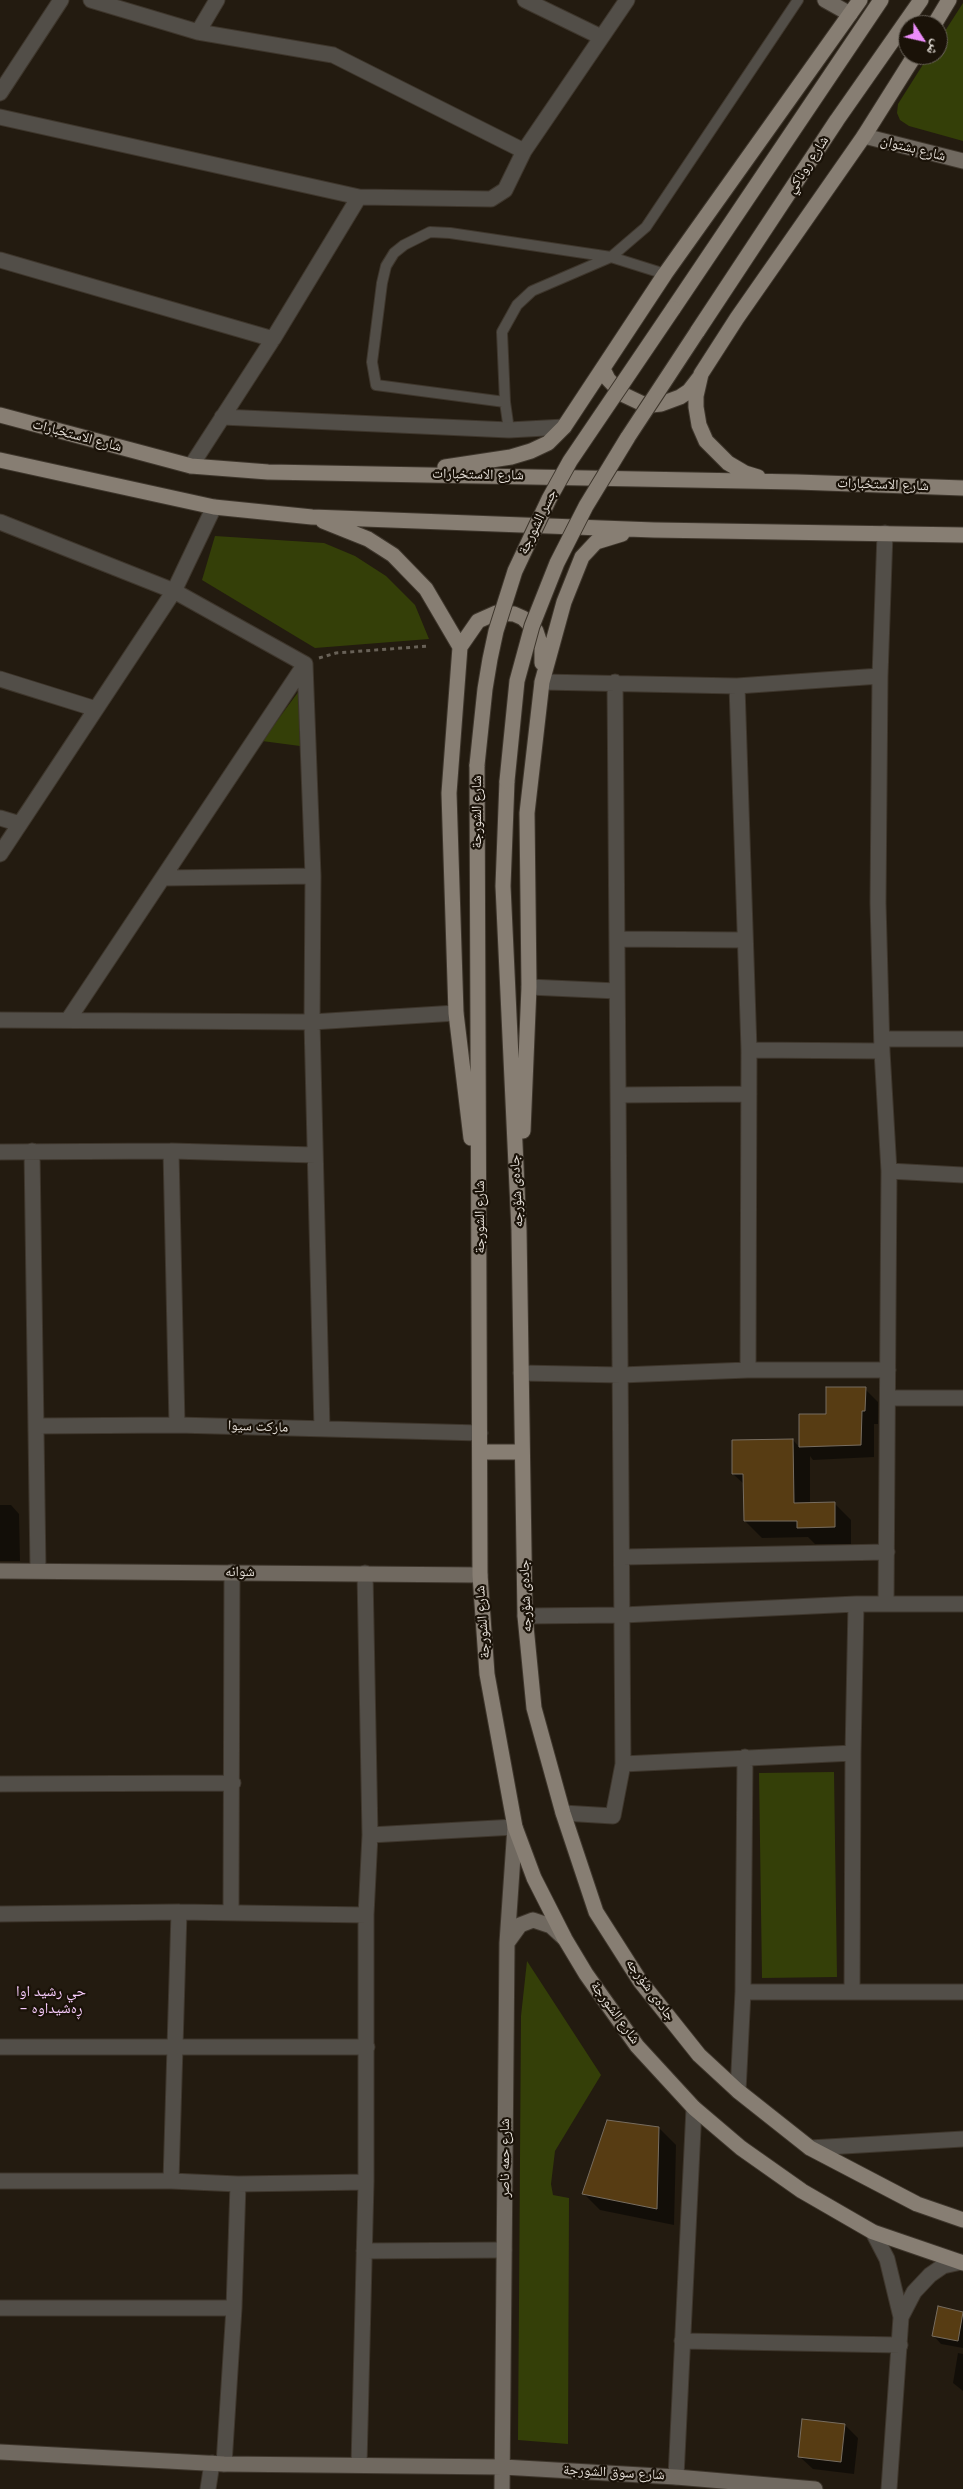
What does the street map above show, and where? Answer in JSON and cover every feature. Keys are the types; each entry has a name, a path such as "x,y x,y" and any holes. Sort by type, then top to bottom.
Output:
{"main road":[{"path":"404,474 518,455 548,443 564,427 665,274 860,0"},
{"name":"جسر الشورجة","path":"477,765 485,689 496,631 522,556 570,461 881,0"},
{"name":"شارع روناكي","path":"507,781 517,681 532,626 557,563 586,506 628,437 837,120 921,0"},
{"path":"940,15 950,0"},
{"path":"604,369 611,383 622,394 640,403 661,404 680,397 689,391 737,318 864,136 909,65"},
{"path":"701,374 696,396 696,407 699,425 706,441 716,452 745,473 770,480 797,482"},
{"name":"شارع الاستخبارات","path":"0,415 191,466 268,472 797,482 963,488"},
{"path":"0,460 214,507 312,517 654,530 963,535"},
{"path":"312,517 368,539 393,556 426,589 460,647"},
{"path":"518,1230 529,987 527,813 542,682 564,602 576,569 588,549 596,542 613,536 654,530"},
{"path":"480,1208 456,1013 449,793 460,647 478,621 496,613 514,614 530,624 540,640 542,682"},
{"name":"شارع الشورجة","path":"477,765 480,1575 488,1674 515,1827 534,1878 586,1974 637,2046 694,2108 741,2148 802,2191 873,2232 962,2263"},
{"name":"جادەی شۆرجە","path":"507,781 503,886 518,1230 525,1616 534,1708 563,1813 596,1912 640,1981 699,2054 738,2091 810,2148 917,2204 963,2220"},
{"path":"481,1452 522,1452"}],"street":[{"path":"0,94 62,0"},
{"path":"91,0 198,32 333,55 524,151"},
{"path":"198,32 217,0"},
{"path":"525,0 601,37"},
{"path":"0,117 359,196 491,199 505,190 524,151 627,0"},
{"path":"826,0 850,14"},
{"name":"شارع بشتوان","path":"864,136 963,161"},
{"path":"191,466 273,339 359,196"},
{"path":"0,260 273,339"},
{"path":"222,417 509,430 564,427"},
{"path":"0,854 174,591 214,507"},
{"path":"0,522 174,591 311,662"},
{"path":"885,533 880,676 878,903 882,1045 890,1172 886,1604"},
{"path":"311,662 312,1022 322,1429"},
{"path":"68,1020 311,662"},
{"path":"542,682 738,686 880,676"},
{"path":"0,679 96,709"},
{"path":"563,1813 613,1816 623,1764 623,1557 615,682"},
{"path":"738,686 749,1050 748,1370"},
{"path":"0,818 20,824"},
{"path":"164,878 313,876"},
{"path":"617,939 746,940"},
{"path":"529,987 617,991"},
{"path":"0,1020 312,1022 456,1013"},
{"path":"749,1050 882,1045 963,1039"},
{"path":"618,1095 749,1094"},
{"path":"32,1151 38,1570"},
{"path":"0,1152 171,1151 315,1155"},
{"path":"171,1151 177,1425"},
{"path":"890,1172 963,1174"},
{"path":"521,1373 621,1375 748,1370 888,1370"},
{"path":"888,1398 963,1398"},
{"name":"مارکت سیوا","path":"36,1426 177,1425 480,1433"},
{"path":"623,1557 887,1552"},
{"name":"شوانە","path":"0,1571 480,1575"},
{"path":"231,1913 233,1783 232,1572"},
{"path":"359,2465 366,2182 366,1916 370,1835 365,1573"},
{"path":"525,1616 623,1615 856,1604 963,1604"},
{"path":"852,1992 852,1753 856,1604"},
{"path":"623,1764 852,1753"},
{"path":"738,2091 743,1992 745,1757"},
{"path":"0,1784 233,1783"},
{"path":"370,1835 515,1827"},
{"name":"شارع حمه ناصر","path":"502,2489 507,1943 515,1827"},
{"path":"0,1914 179,1912 366,1916"},
{"path":"171,2181 179,1912"},
{"path":"507,1943 520,1925 533,1920 551,1926 565,1938"},
{"path":"743,1992 963,1992"},
{"path":"0,2047 175,2049 367,2048"},
{"path":"676,2477 694,2108"},
{"path":"810,2148 963,2139"},
{"path":"0,2181 171,2181 238,2184 366,2182"},
{"path":"208,2489 218,2463 234,2308 238,2184"},
{"path":"873,2232 887,2259 901,2317 889,2489"},
{"path":"364,2251 504,2250"},
{"path":"901,2317 914,2292 930,2275 943,2266 962,2263"},
{"path":"0,2308 234,2308"},
{"path":"682,2341 900,2345"},
{"name":"شارع سوق الشورجة","path":"0,2452 218,2463 503,2467 676,2477 815,2489"}],"lane":[{"path":"509,430 505,402 502,332 517,305 532,291 611,257 646,227 658,212 798,0"},
{"path":"505,402 376,385 372,362 376,321 386,266 394,253 415,238 430,232 450,233 611,257 665,274"}],"path":[{"path":"311,662 336,653 429,646"}],"green space":[{"path":"963,3 963,141 909,126 900,120 897,113 898,104 923,65 948,65 948,26"},
{"path":"215,536 324,543 355,556 386,576 415,605 429,639 315,648 202,580"},
{"path":"299,691 300,746 262,741"},
{"path":"834,1772 837,1977 762,1978 759,1773"},
{"path":"527,1961 601,2075 555,2151 551,2184 553,2195 569,2198 568,2444 518,2440 521,2016"}],"building":[{"path":"826,1387 866,1387 865,1411 862,1411 861,1445 799,1447 799,1414 826,1414"},
{"path":"793,1439 794,1503 835,1502 835,1527 797,1528 797,1521 744,1521 743,1474 732,1474 732,1440"},
{"path":"607,2120 659,2127 657,2209 582,2194"},
{"path":"938,2306 963,2312 958,2341 932,2336"},
{"path":"802,2419 845,2424 841,2462 798,2457"}],"district":[{"name":"حي رشيد اوا - ڕەشیداوە","path":"51,2000"}]}
